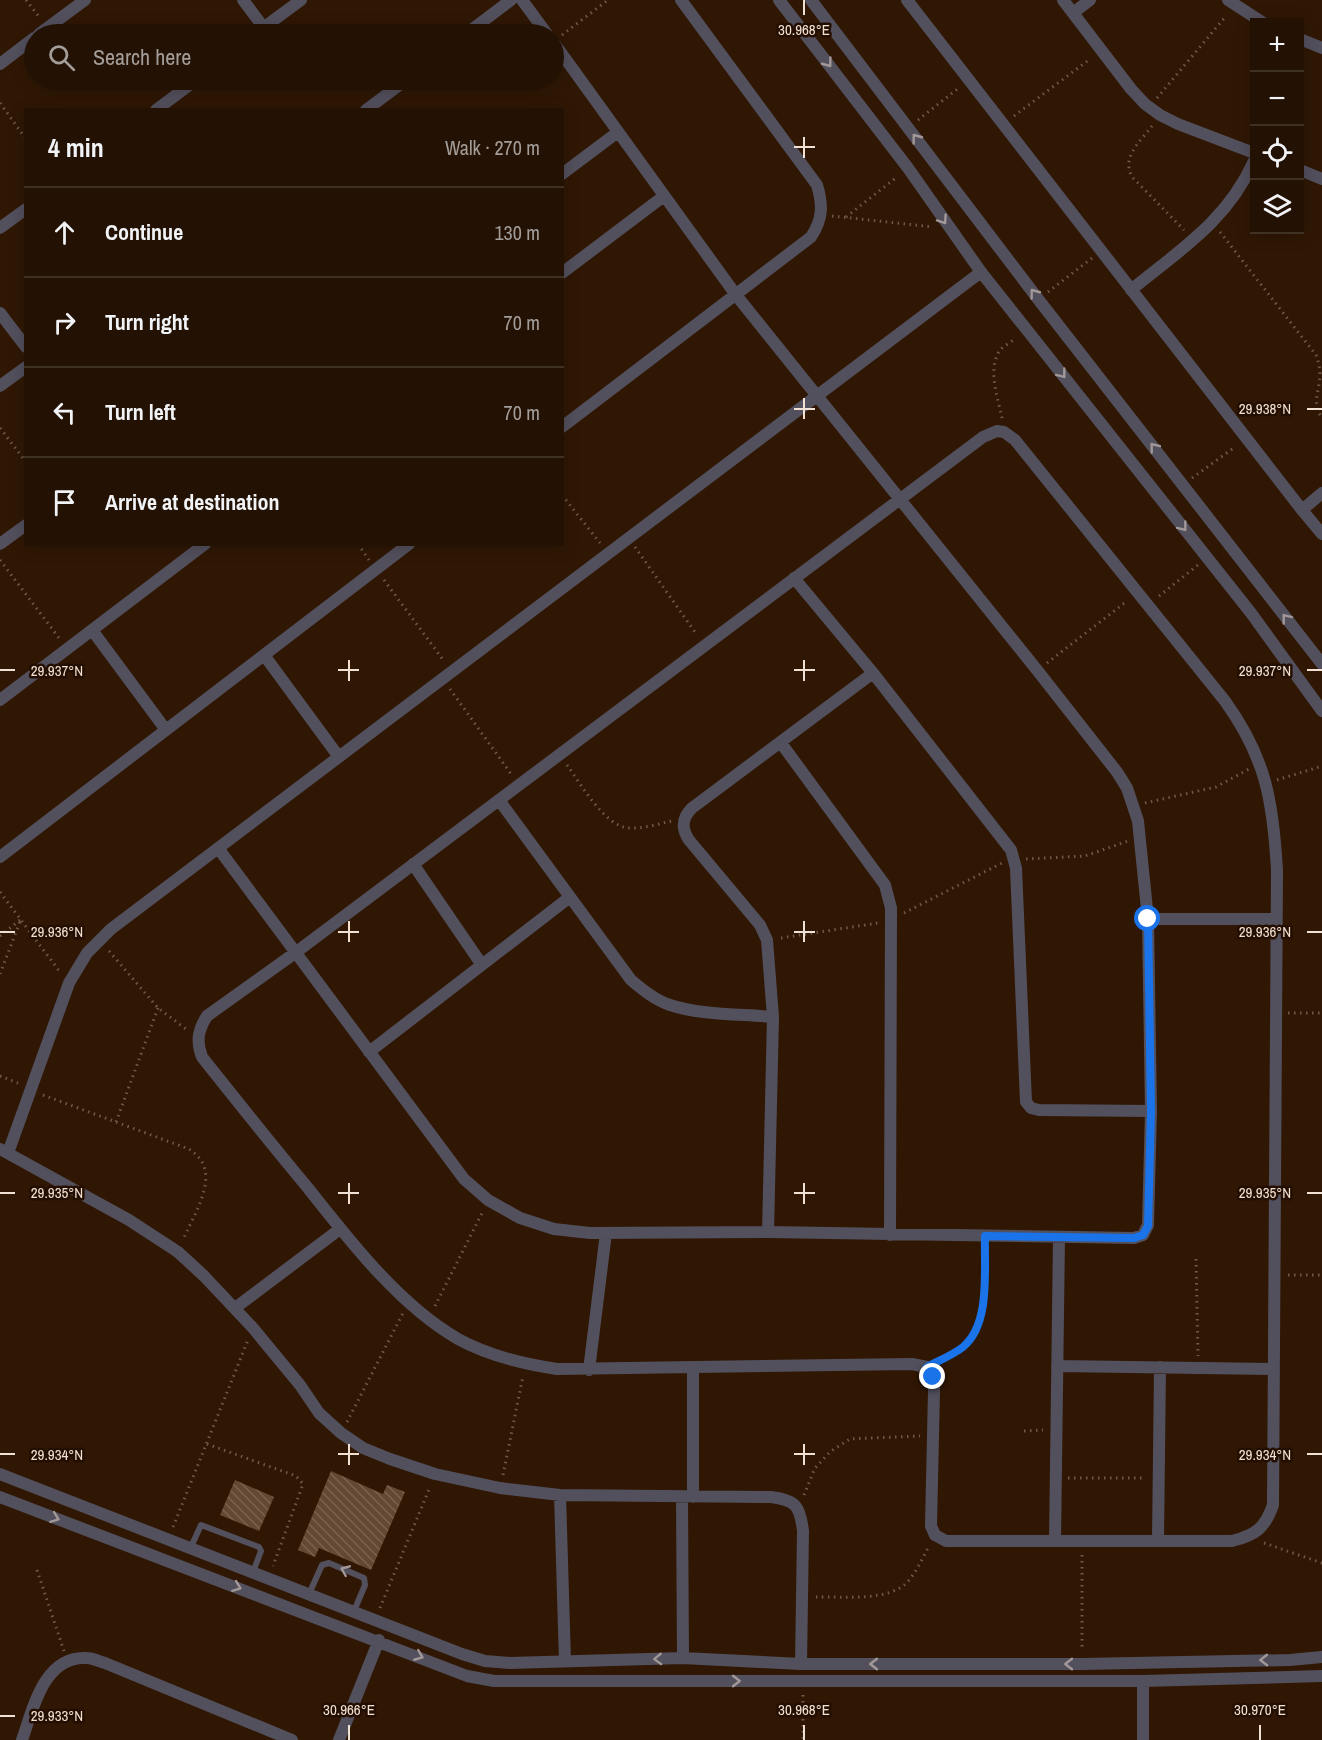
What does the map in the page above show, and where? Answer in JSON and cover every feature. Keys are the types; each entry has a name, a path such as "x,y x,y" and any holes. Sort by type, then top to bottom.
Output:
{"street":[{"path":"52,24 85,0"},
{"path":"243,0 255,24"},
{"path":"268,24 301,0"},
{"path":"479,24 511,0"},
{"path":"522,0 540,24"},
{"path":"564,425 811,237 818,227 822,199 817,185 681,0"},
{"path":"779,0 908,168 981,272 1251,613 1322,711"},
{"path":"811,0 1038,299 1322,664"},
{"path":"907,0 1322,534"},
{"path":"1063,0 1131,89 1149,107 1161,115 1250,151"},
{"path":"1073,13 1090,0"},
{"path":"1232,2 1256,18"},
{"path":"1304,41 1322,48"},
{"path":"0,64 24,46"},
{"path":"218,848 464,1179 488,1200 520,1218 554,1229 606,1233 768,1232 1134,1238 1143,1235 1148,1226 1151,1111 1148,919 1134,806 1127,788 1037,670 736,295 564,56"},
{"path":"159,108 183,90"},
{"path":"369,108 393,90"},
{"path":"564,172 618,132"},
{"path":"1131,290 1213,223 1231,202 1250,170"},
{"path":"1304,172 1322,179"},
{"path":"564,271 664,196"},
{"path":"0,228 24,210"},
{"path":"801,1664 803,1530 801,1511 788,1499 560,1495 500,1488 435,1474 372,1452 341,1433 319,1413 300,1385 253,1328 178,1252 129,1220 4,1151 31,1089 69,983 87,953 111,929 981,272"},
{"path":"0,314 24,344"},
{"path":"0,386 24,368"},
{"path":"1004,432 1015,440 1232,710 1251,741 1267,783 1274,823 1277,870 1273,1505 1260,1529 1248,1537 1232,1541 946,1541 935,1535 931,1526 933,1377 927,1367 912,1364 557,1369 526,1365 491,1354 459,1340 408,1303 340,1229 202,1057 197,1038 200,1026 207,1016 295,953 990,433 1004,432"},
{"path":"1302,510 1322,493"},
{"path":"0,544 24,526"},
{"path":"0,700 202,546"},
{"path":"0,857 406,546"},
{"path":"794,578 1004,838 1015,860 1026,1102 1031,1108 1039,1110 1151,1111"},
{"path":"92,630 166,730"},
{"path":"264,655 339,757"},
{"path":"768,1232 772,1017 767,940 760,925 688,840 685,834 684,819 692,808 873,673"},
{"path":"781,743 885,885 891,908 890,1235"},
{"path":"499,800 631,980 650,996 670,1005 691,1010 772,1017"},
{"path":"413,864 482,965"},
{"path":"369,1052 570,897"},
{"path":"1148,919 1276,919"},
{"path":"235,1308 340,1229"},
{"path":"589,1370 606,1233"},
{"path":"1055,1541 1059,1237"},
{"path":"1057,1366 1274,1369"},
{"path":"1158,1542 1160,1367"},
{"path":"683,1658 693,1368"},
{"path":"0,1474 485,1661 565,1662 683,1658 801,1664 1082,1664 1290,1660 1322,1657"},
{"path":"560,1495 565,1662"},
{"path":"0,1497 379,1640 468,1676 494,1681 1143,1681 1322,1676"},
{"path":"81,1528 90,1508"},
{"path":"339,1740 379,1640"},
{"path":"22,1740 41,1688 51,1672 68,1661 87,1658 105,1663 292,1740"},
{"path":"1290,1660 1291,1678"},
{"path":"1143,1681 1143,1740"}],"lane":[{"path":"191,1547 201,1525 248,1542 261,1549 253,1572"},
{"path":"309,1594 322,1565 329,1563 364,1578 365,1585 354,1611"}],"path":[{"path":"26,0 39,24"},
{"path":"564,34 608,0"},
{"path":"1149,107 1232,2"},
{"path":"1002,124 1101,50"},
{"path":"908,127 969,81"},
{"path":"0,103 24,135"},
{"path":"1161,115 1131,153 1128,170 1133,178 1193,239"},
{"path":"846,217 908,168"},
{"path":"821,215 950,230"},
{"path":"1213,223 1316,354 1320,376 1315,396 1322,418"},
{"path":"1038,299 1101,251"},
{"path":"1004,432 994,376 995,362 1001,350 1026,329"},
{"path":"0,428 24,459"},
{"path":"1184,484 1246,438"},
{"path":"564,498 609,554"},
{"path":"629,538 704,645"},
{"path":"359,546 519,785"},
{"path":"1148,605 1208,558"},
{"path":"0,560 67,649"},
{"path":"1037,670 1138,593"},
{"path":"559,754 605,815 619,826 637,828 684,819"},
{"path":"1134,806 1216,787 1260,763"},
{"path":"1267,783 1322,766"},
{"path":"767,940 877,923 890,919 994,866 1015,860 1085,856 1139,838"},
{"path":"0,892 69,983"},
{"path":"0,936 21,919"},
{"path":"0,974 21,919"},
{"path":"100,940 158,1008 197,1038"},
{"path":"116,1122 158,1008"},
{"path":"1275,1013 1322,1013"},
{"path":"0,1076 189,1149 201,1160 206,1174 205,1190 178,1252"},
{"path":"429,1320 488,1200"},
{"path":"927,1367 963,1347 978,1326 983,1314 985,1236"},
{"path":"1196,1259 1198,1368"},
{"path":"1275,1275 1322,1275"},
{"path":"341,1433 408,1303"},
{"path":"169,1539 253,1328"},
{"path":"500,1488 526,1365"},
{"path":"1024,1431 1056,1430"},
{"path":"801,1511 805,1489 815,1468 831,1451 850,1438 931,1436"},
{"path":"207,1444 296,1476 303,1484 269,1578"},
{"path":"375,1619 435,1474"},
{"path":"1056,1478 1159,1478"},
{"path":"802,1598 885,1595 899,1590 910,1580 935,1535"},
{"path":"1248,1537 1322,1563"},
{"path":"1082,1541 1082,1664"},
{"path":"37,1570 68,1661"},
{"path":"803,1681 803,1740"}],"building":[{"path":"331,1471 383,1494 387,1485 405,1492 371,1570 319,1548 315,1557 298,1550"},
{"path":"235,1480 274,1497 259,1531 220,1515"}],"route":[{"path":"933,1377 927,1367 963,1347 972,1337 983,1314 985,1236 1134,1238 1143,1235 1148,1226 1151,1111 1148,919"}]}
